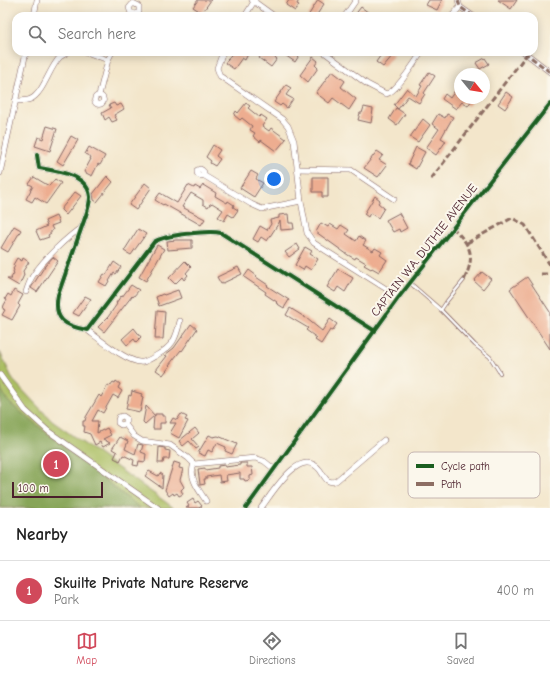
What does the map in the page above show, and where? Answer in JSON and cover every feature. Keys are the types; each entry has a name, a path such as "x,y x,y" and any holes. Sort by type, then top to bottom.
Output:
{"street":[{"path":"35,12 37,0"},
{"path":"348,12 356,0"},
{"path":"458,0 460,7 467,12"},
{"path":"247,12 254,1 269,12"},
{"path":"456,12 460,7"},
{"path":"0,173 25,56"},
{"path":"15,101 29,100 34,97 39,92 62,56"},
{"path":"97,56 108,60"},
{"path":"99,95 110,56"},
{"path":"222,56 218,68 220,76 282,119 288,126 294,141 301,202 307,233 314,243 399,297"},
{"path":"329,56 367,84 386,94 392,92 419,56"},
{"path":"529,56 550,72"},
{"name":"CAPTAIN W.A. DUTHIE AVENUE","path":"246,508 399,297 550,104"},
{"path":"37,156 39,168 53,170 74,177 83,183 90,195 90,202 56,304 57,313 64,322 70,326 87,330 108,346 138,363 165,351 173,343 180,321"},
{"path":"297,169 351,170 394,199"},
{"path":"203,175 262,209 301,202"},
{"path":"26,292 33,274 72,234 82,227"},
{"path":"87,330 154,242 158,239 172,236 211,231 221,233 375,331"},
{"path":"0,375 25,410 48,431 158,508"},
{"path":"124,424 134,436 142,441 170,445 194,464"},
{"path":"261,508 286,476 300,464 314,464 326,480 332,482 336,481 384,440"},
{"path":"194,464 255,458 264,461 274,469"},
{"path":"194,464 192,468 194,480 206,501"}],"lane":[{"path":"441,310 464,280"},
{"path":"410,283 441,310 474,345 490,357 500,373"}],"green space":[{"path":"0,352 13,380 52,421 174,508 0,508"},
{"path":"0,387 7,400 12,405 140,508 0,508"}],"building":[{"path":"198,0 211,0 203,12 193,7"},
{"path":"289,0 299,0 297,4 299,5 295,11 286,5"},
{"path":"318,0 324,4 319,12 310,12"},
{"path":"429,0 442,0 437,10 426,5"},
{"path":"498,0 517,0 511,9"},
{"path":"361,7 368,12 357,12"},
{"path":"230,56 247,56 245,60 242,58 234,69 225,63"},
{"path":"260,56 273,56 277,59 271,67 259,58"},
{"path":"286,56 299,56 295,62"},
{"path":"380,56 392,56 383,67 376,62"},
{"path":"313,57 318,61 315,65 318,68 308,82 300,75"},
{"path":"485,58 489,64 479,68 476,63"},
{"path":"332,71 345,81 341,87 356,99 349,110 333,98 329,103 316,93"},
{"path":"429,72 435,76 419,103 408,96 398,109 394,105 407,88 416,96 422,86 420,85"},
{"path":"286,85 291,88 286,95 293,99 287,108 282,104 280,106 274,102"},
{"path":"454,92 454,104 460,104 456,109 442,99 445,94 450,98"},
{"path":"506,92 513,97 505,109 498,104"},
{"path":"114,103 116,106 121,104 124,109 114,115 117,120 112,122 109,117 105,120 102,113 111,108 109,105"},
{"path":"246,103 250,106 248,108 259,117 261,115 267,119 262,126 269,131 271,128 286,139 276,151 261,140 260,142 253,136 255,133 250,130 252,126 242,118 240,120 234,115 236,111 238,113"},
{"path":"364,107 373,109 371,123 358,120"},
{"path":"396,108 405,114 397,125 389,119"},
{"path":"438,114 445,118 447,114 453,117 441,138 446,141 436,155 426,148 439,129 432,124"},
{"path":"423,119 430,125 418,142 410,137"},
{"path":"47,126 57,129 50,151 35,146 38,137 43,139"},
{"path":"71,136 78,140 63,165 57,161"},
{"path":"213,145 220,150 216,156 220,159 215,166 210,163 211,161 206,157"},
{"path":"89,147 105,156 100,165 98,164 92,176 84,172 91,159 91,157 85,154"},
{"path":"416,147 425,152 416,169 408,164"},
{"path":"377,151 383,155 379,160 387,165 378,177 364,168"},
{"path":"251,171 258,175 256,179 263,183 254,197 240,188"},
{"path":"107,176 113,182 97,202 94,200 93,194"},
{"path":"34,177 49,186 55,179 61,183 46,204 35,197 32,202 26,199 33,186 29,184"},
{"path":"313,177 328,177 328,197 322,197 322,192 313,192"},
{"path":"145,183 151,188 136,210 129,205"},
{"path":"188,185 194,188 195,186 200,189 203,185 216,193 215,196 227,203 228,201 238,210 233,217 228,214 224,221 218,217 223,210 212,203 208,207 203,204 203,200 191,193 182,207 205,219 201,225 155,200 160,193 177,203"},
{"path":"75,192 81,196 66,215 61,209"},
{"path":"375,196 380,200 378,203 384,208 378,218 370,213 368,217 364,214"},
{"path":"399,213 407,228 400,232 399,229 393,232 386,220"},
{"path":"288,214 289,223 293,223 294,229 281,230 280,221 267,241 261,237 258,242 253,239 260,226 267,230 271,224 270,220 279,218 279,215"},
{"path":"56,216 59,223 51,226 53,230 48,235 49,237 40,240 36,231 47,226 45,221"},
{"path":"321,223 328,227 330,224 338,229 341,225 349,230 346,234 356,241 359,236 366,241 363,245 373,251 375,248 382,252 380,255 387,260 379,272 364,265 366,263 356,257 355,259 348,255 316,232"},
{"path":"14,226 21,230 8,252 1,248"},
{"path":"138,229 146,234 131,255 124,251"},
{"path":"192,240 192,248 168,250 167,241"},
{"path":"297,244 300,249 289,257 285,252"},
{"path":"157,245 164,249 146,281 139,277"},
{"path":"305,247 312,251 310,254 318,259 311,270 305,266 303,270 295,265"},
{"path":"53,257 58,261 37,292 31,288 45,266"},
{"path":"17,258 22,261 23,258 29,262 23,271 24,275 19,286 7,279 12,279 11,278 14,273 13,269 15,266 13,265"},
{"path":"185,261 191,267 186,273 188,275 184,280 182,277 175,284 169,278"},
{"path":"114,262 121,267 116,274 114,273 106,286 99,282 104,274 106,275"},
{"path":"238,267 242,274 221,284 217,277"},
{"path":"338,269 353,278 345,292 338,287 335,292 327,287"},
{"path":"249,270 268,285 267,286 289,300 284,308 265,294 266,292 244,277"},
{"path":"482,272 491,279 483,289 474,281"},
{"path":"527,277 550,312 550,349 510,289"},
{"path":"131,285 139,290 133,297 132,296 104,332 98,327 108,317 121,296 122,297"},
{"path":"14,290 23,295 18,304 20,306 12,320 2,315 5,310 3,309 4,305 7,300 5,299 8,294 11,296"},
{"path":"178,290 181,298 159,306 156,297"},
{"path":"85,296 91,299 79,316 73,313"},
{"path":"290,308 306,318 322,331 330,319 337,324 332,331 330,330 321,344 315,340 317,338 306,330 308,328 286,315"},
{"path":"157,311 165,312 163,339 155,339"},
{"path":"191,324 197,329 163,375 156,370 167,356 165,355 174,348"},
{"path":"134,328 141,337 136,342 134,339 127,345 122,339"},
{"path":"116,381 120,384 118,388 122,391 118,398 113,395 103,413 98,410 92,421 98,421 97,433 107,428 111,435 103,439 110,443 103,447 100,442 95,445 90,434 84,432 85,426 83,426 83,421 85,421 99,395 101,397 108,385 110,386"},
{"path":"132,391 142,394 141,396 143,397 140,412 126,409 129,395 131,396"},
{"path":"146,406 155,416 155,414 162,414 162,416 165,416 165,423 160,423 160,429 153,429 154,416 145,424 143,422"},
{"path":"181,414 187,417 185,420 188,421 179,438 170,433 176,423 170,423 173,418 177,420"},
{"path":"195,428 199,433 192,439 199,447 196,449 189,441 183,446 179,441"},
{"path":"209,435 213,437 218,436 237,444 232,454 225,451 226,447 217,443 212,452 208,450 205,456 198,453"},
{"path":"120,437 128,441 125,449 135,454 138,444 143,445 141,452 146,454 145,462 139,461 138,466 133,465 134,460 123,455 120,461 114,458 117,452 112,449"},
{"path":"159,447 170,451 169,459 164,459 163,463 158,463"},
{"path":"174,462 180,464 179,468 183,469 180,480 184,487 181,490 183,494 179,496 177,493 174,495 173,493 169,496 165,490"},
{"path":"240,463 247,463 247,467 252,467 253,475 250,476 250,480 245,481 244,479 240,479 240,473 226,475 227,481 220,482 219,475 206,477 206,479 204,479 205,484 200,485 198,469 205,468 205,470 218,468 218,466 225,465 225,467 240,465"},
{"path":"149,471 158,476 160,473 163,475 162,488 145,476"},
{"path":"193,499 195,503 198,501 202,506 199,508 186,508 189,506 187,503"}],"marked path":[{"path":"458,0 460,7 467,12"},
{"path":"431,179 525,56"},
{"path":"529,56 550,72"},
{"path":"467,243 512,218 525,225 550,265"},
{"path":"452,227 464,240 470,251 470,264 464,280"},
{"path":"541,274 550,274"}],"cycle path":[{"path":"246,508 399,297 550,104"},
{"path":"37,155 39,168 70,175 84,183 88,189 90,197 87,213 58,295 57,310 59,316 67,324 87,330 154,242 159,239 177,235 215,232 221,233 375,331"}],"place":[{"name":"Skuilte Private Nature Reserve","path":"56,464"}]}
